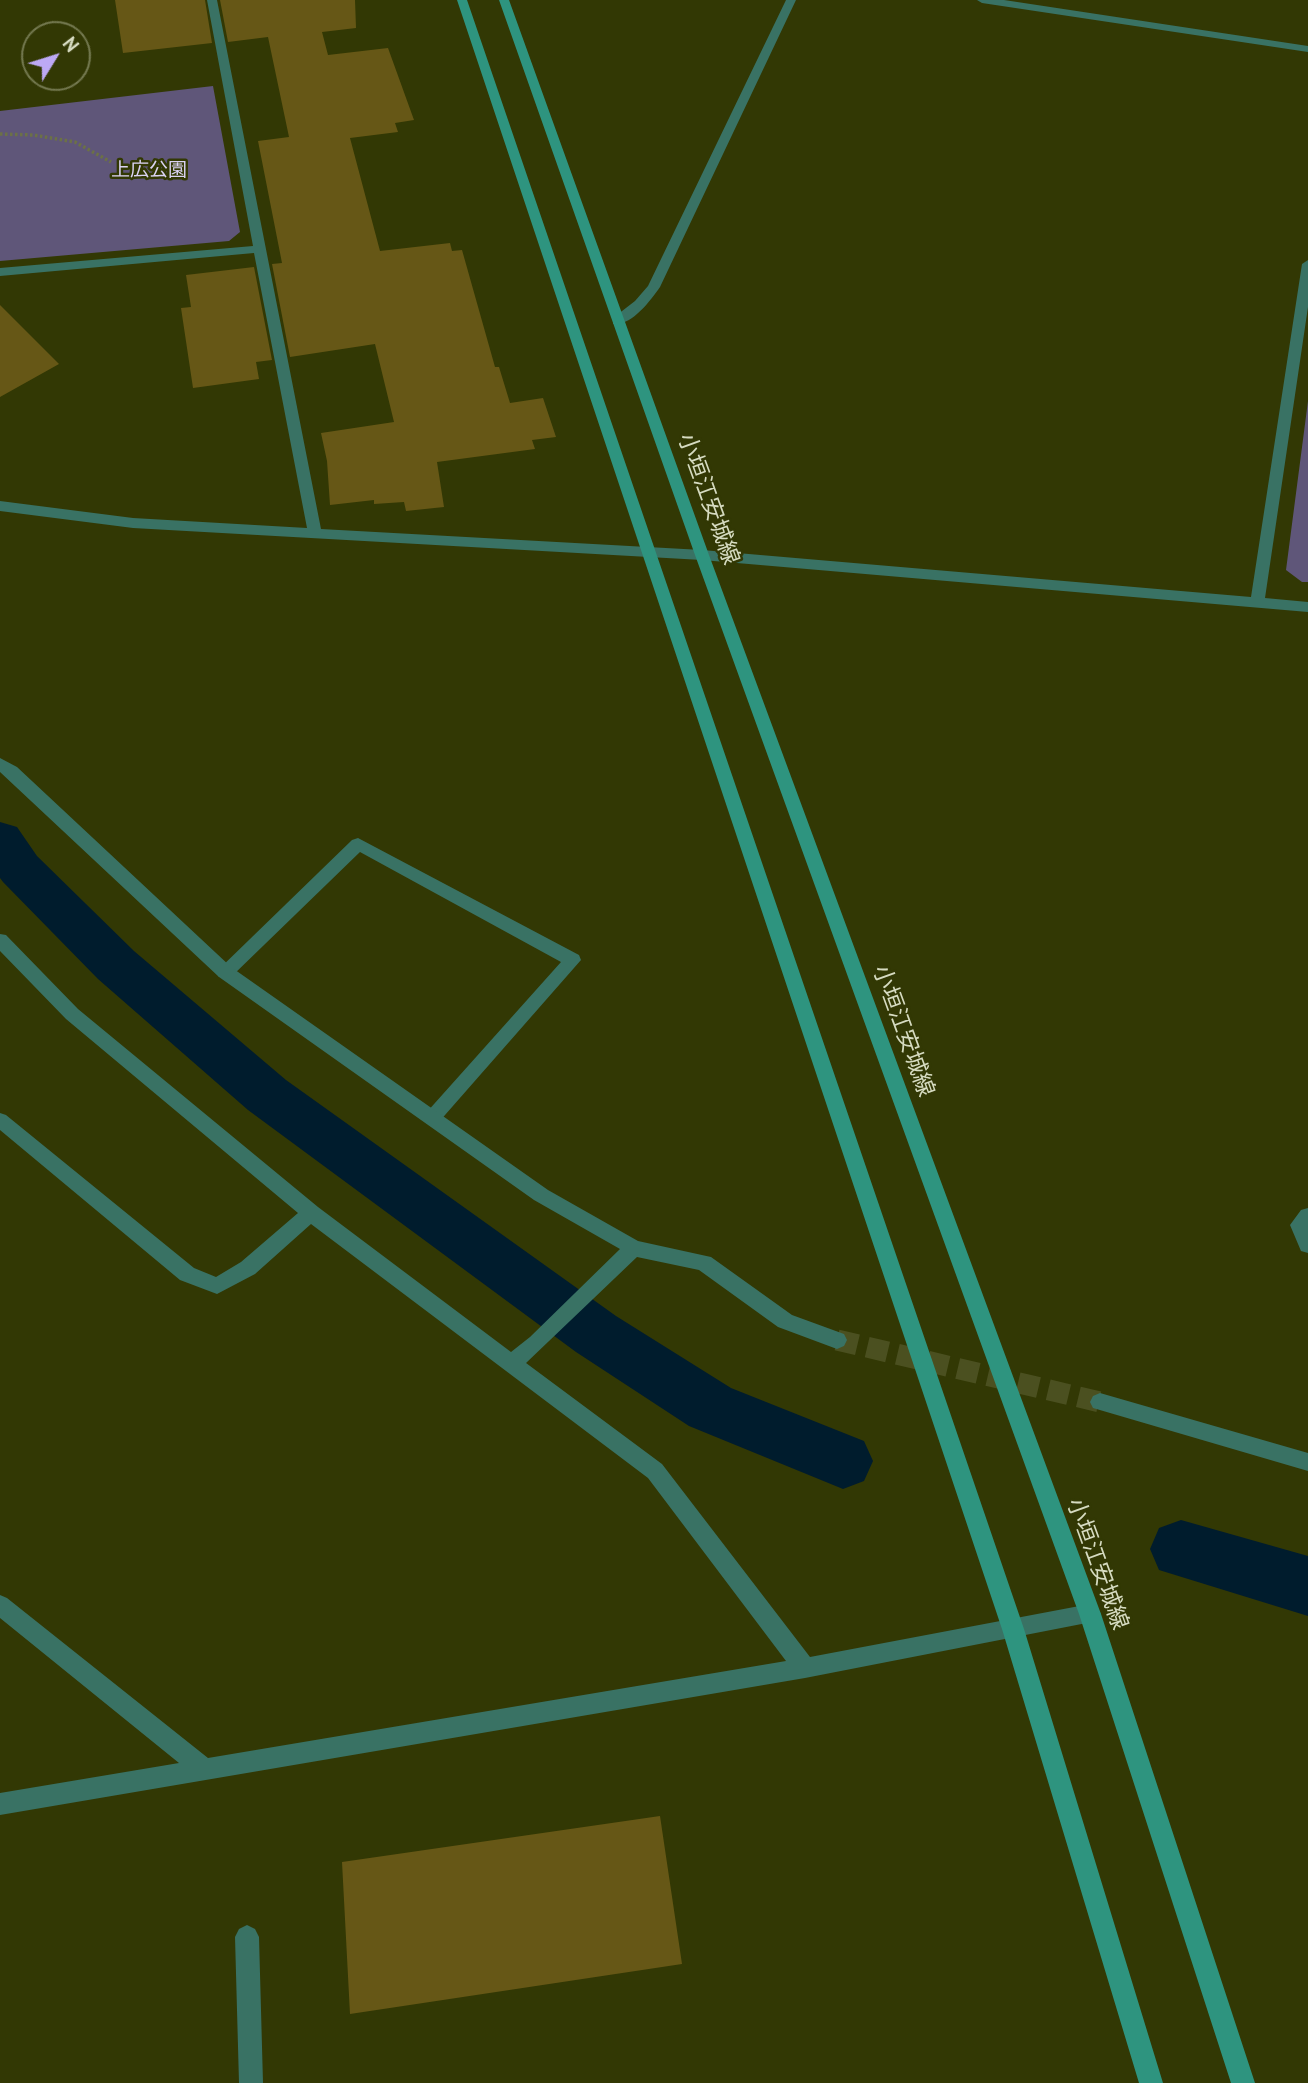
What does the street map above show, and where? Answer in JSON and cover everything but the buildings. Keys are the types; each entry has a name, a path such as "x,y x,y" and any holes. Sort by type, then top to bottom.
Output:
{"main road":[{"path":"462,0 1013,1629 1151,2083"},
{"name":"小垣江安城線","path":"504,0 702,555 1090,1614 1242,2083"}],"street":[{"path":"212,0 315,535"},
{"path":"618,321 640,304 654,288 791,0"},
{"path":"982,0 1308,49"},
{"path":"0,272 259,249"},
{"path":"1257,603 1308,264"},
{"path":"0,506 133,523 702,555 1308,607"},
{"path":"0,764 11,771 225,972 541,1195 635,1248 704,1263 785,1321 837,1340"},
{"path":"225,972 358,844 573,960 432,1118"},
{"path":"0,940 72,1014 311,1213 655,1471 805,1668"},
{"path":"0,1120 187,1274 217,1286 248,1268 311,1213"},
{"path":"1308,1216 1300,1225 1308,1245"},
{"path":"513,1362 537,1343 635,1248"},
{"path":"1100,1402 1308,1462"},
{"path":"0,1605 203,1768"},
{"path":"0,1804 805,1668 1090,1614"},
{"path":"247,1937 251,2083"}],"path":[{"path":"0,134 33,135 75,142 111,162"}],"green space":[{"name":"上広公園","path":"213,86 240,232 229,241 0,261 0,111"},
{"path":"1308,401 1308,582 1302,582 1286,570"}],"waterway":[{"path":"0,840 20,869 116,965 267,1095 596,1334 710,1407 843,1461"},
{"path":"1181,1549 1308,1586"}],"tunnel":[{"path":"837,1340 1100,1402"}]}
